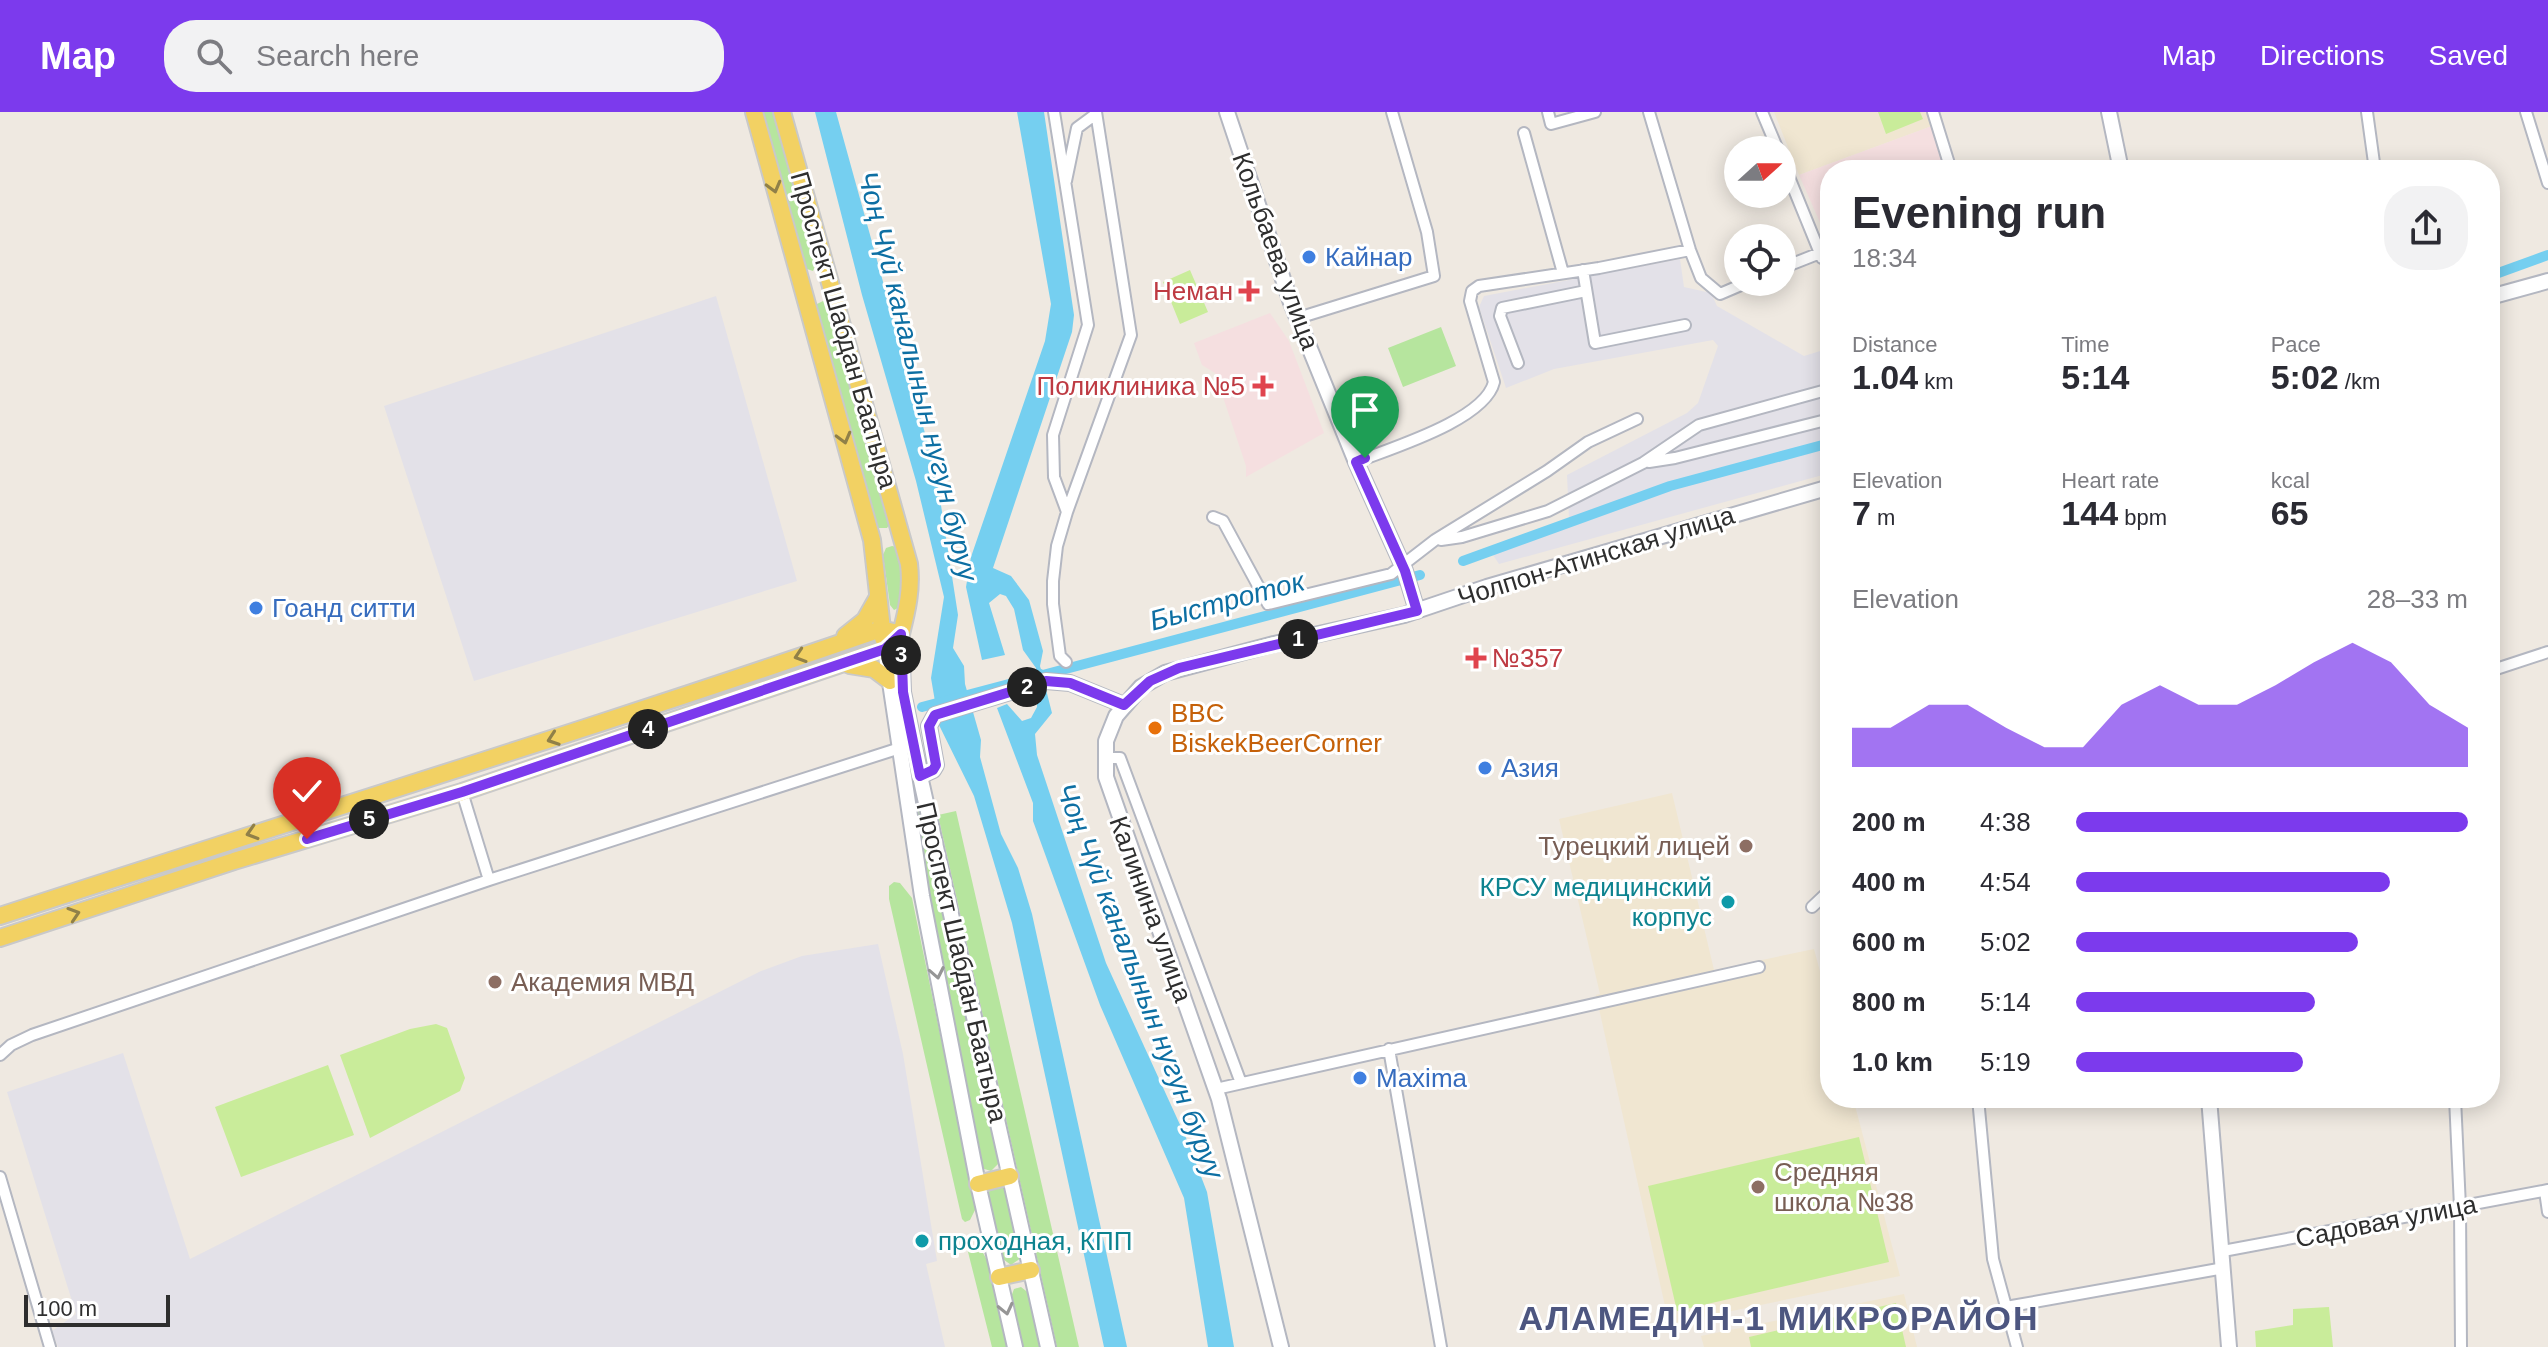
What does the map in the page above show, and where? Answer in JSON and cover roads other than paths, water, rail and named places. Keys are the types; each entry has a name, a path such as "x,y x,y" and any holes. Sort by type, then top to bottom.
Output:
{"main road":[{"name":"Проспект Шабдан Баатыра","path":"754,112 872,540 881,629 922,896 978,1184 1015,1347"},
{"name":"Проспект Шабдан Баатыра","path":"782,112 901,532 911,581 901,634 903,692 1048,1347"},
{"name":"Кольбаева улица","path":"1227,112 1298,318 1356,462 1404,568 1417,611"},
{"path":"2109,112 2119,160"},
{"path":"802,287 829,280"},
{"path":"2500,294 2548,281"},
{"name":"Чолпон-Атинская улица","path":"1124,705 1150,681 1179,668 1417,611 1487,587 1820,490"},
{"path":"872,540 901,532"},
{"path":"879,595 883,606 893,615 908,609"},
{"path":"830,646 865,620 879,595"},
{"path":"0,916 227,840 486,761 881,629 901,634"},
{"path":"0,938 234,861 462,792 885,649 901,634"},
{"path":"836,665 865,666 883,673 890,681"},
{"path":"920,776 933,770 936,765 929,726 935,715 1046,681 1070,683 1124,705"},
{"name":"Калинина улица","path":"1124,705 1110,729 1104,758 1110,794 1216,1089 1281,1347"},
{"path":"2210,1108 2229,1347"},
{"path":"978,1184 1010,1176"},
{"path":"999,1277 1031,1270"}],"street":[{"path":"1054,112 1088,325 1053,435 1054,477 1067,512"},
{"path":"1080,112 1097,113"},
{"path":"1298,318 1434,276 1427,232 1392,112"},
{"path":"1548,112 1551,124 1595,112"},
{"path":"1649,112 1701,278 1720,294 1724,292"},
{"path":"1762,112 1772,136"},
{"path":"1933,112 1948,160"},
{"path":"2367,112 2374,160"},
{"path":"2526,112 2548,183"},
{"path":"1065,188 1077,128 1097,113"},
{"path":"1066,662 1060,656 1057,639 1053,581 1057,546 1131,335 1097,113"},
{"path":"1524,133 1563,273"},
{"path":"1796,194 1820,253"},
{"path":"1356,462 1450,423 1467,414 1492,392 1494,382 1470,301 1472,291 1479,286 1690,250"},
{"path":"1796,263 1820,255"},
{"path":"1583,270 1595,343 1685,325"},
{"path":"1518,363 1500,316 1502,308 1586,291"},
{"path":"1435,540 1473,534 1548,511 1643,463 1699,425 1820,392"},
{"path":"1213,517 1223,521 1268,604 1391,574 1404,568 1435,540 1588,442 1637,419"},
{"path":"1643,463 1675,458 1820,422"},
{"path":"2500,668 2548,652"},
{"path":"0,1055 11,1045 32,1035 489,880 900,748"},
{"path":"1104,758 1120,758 1241,1083"},
{"path":"462,792 489,880"},
{"path":"1812,907 1820,899"},
{"path":"1216,1089 1759,967"},
{"path":"1389,1049 1441,1347"},
{"path":"1979,1108 1993,1259 2017,1347"},
{"path":"2455,1108 2461,1347"},
{"path":"0,1177 50,1347"},
{"path":"2547,1190 2548,1212"},
{"name":"Садовая улица","path":"2223,1251 2547,1190"},
{"path":"2006,1307 2224,1268"}],"water":[{"path":"815,112 836,112 936,473 958,615 953,648 964,666 965,684 981,740 980,757 1001,834 1018,868 1032,914 1127,1347 1104,1347 1012,923 974,796 939,725 931,678 944,597 916,481 862,295"},
{"path":"1017,112 1044,112 1074,315 1072,332 993,568 1011,576 1029,600 1043,651 1040,666 1052,713 1035,734 1037,755 1106,963 1187,1140 1207,1192 1234,1347 1208,1347 1184,1198 1100,1005 1033,821 1033,803 997,708 1007,704 1022,721 1031,718 1037,707 1036,668 1023,650 1014,609 1006,596 1000,594 989,603 1005,655 982,660 966,587 971,557 1045,341 1051,304"}],"waterway":[{"name":"Быстроток","path":"2500,272 2548,255"},
{"name":"Быстроток","path":"1463,561 1670,486 1820,446"},
{"name":"Быстроток","path":"922,707 1420,575"},
{"name":"Чоң Чүй каналынын нугун буруу","path":"1038,669 1046,673"}],"place":[{"name":"Кайнар","path":"1309,257"},
{"name":"Неман","path":"1249,291"},
{"name":"Поликлиника №5","path":"1263,386"},
{"name":"Гоанд ситти","path":"256,608"},
{"name":"№357","path":"1476,658"},
{"name":"BBC BiskekBeerCorner","path":"1155,728"},
{"name":"Азия","path":"1485,768"},
{"name":"Турецкий лицей","path":"1746,846"},
{"name":"КРСУ медицинский корпус","path":"1728,902"},
{"name":"Академия МВД","path":"495,982"},
{"name":"Maxima","path":"1360,1078"},
{"name":"Средняя школа №38","path":"1758,1187"},
{"name":"проходная, КПП","path":"922,1241"}],"district":[{"name":"АЛАМЕДИН-1 МИКРОРАЙОН","path":"1779,1318"}]}
